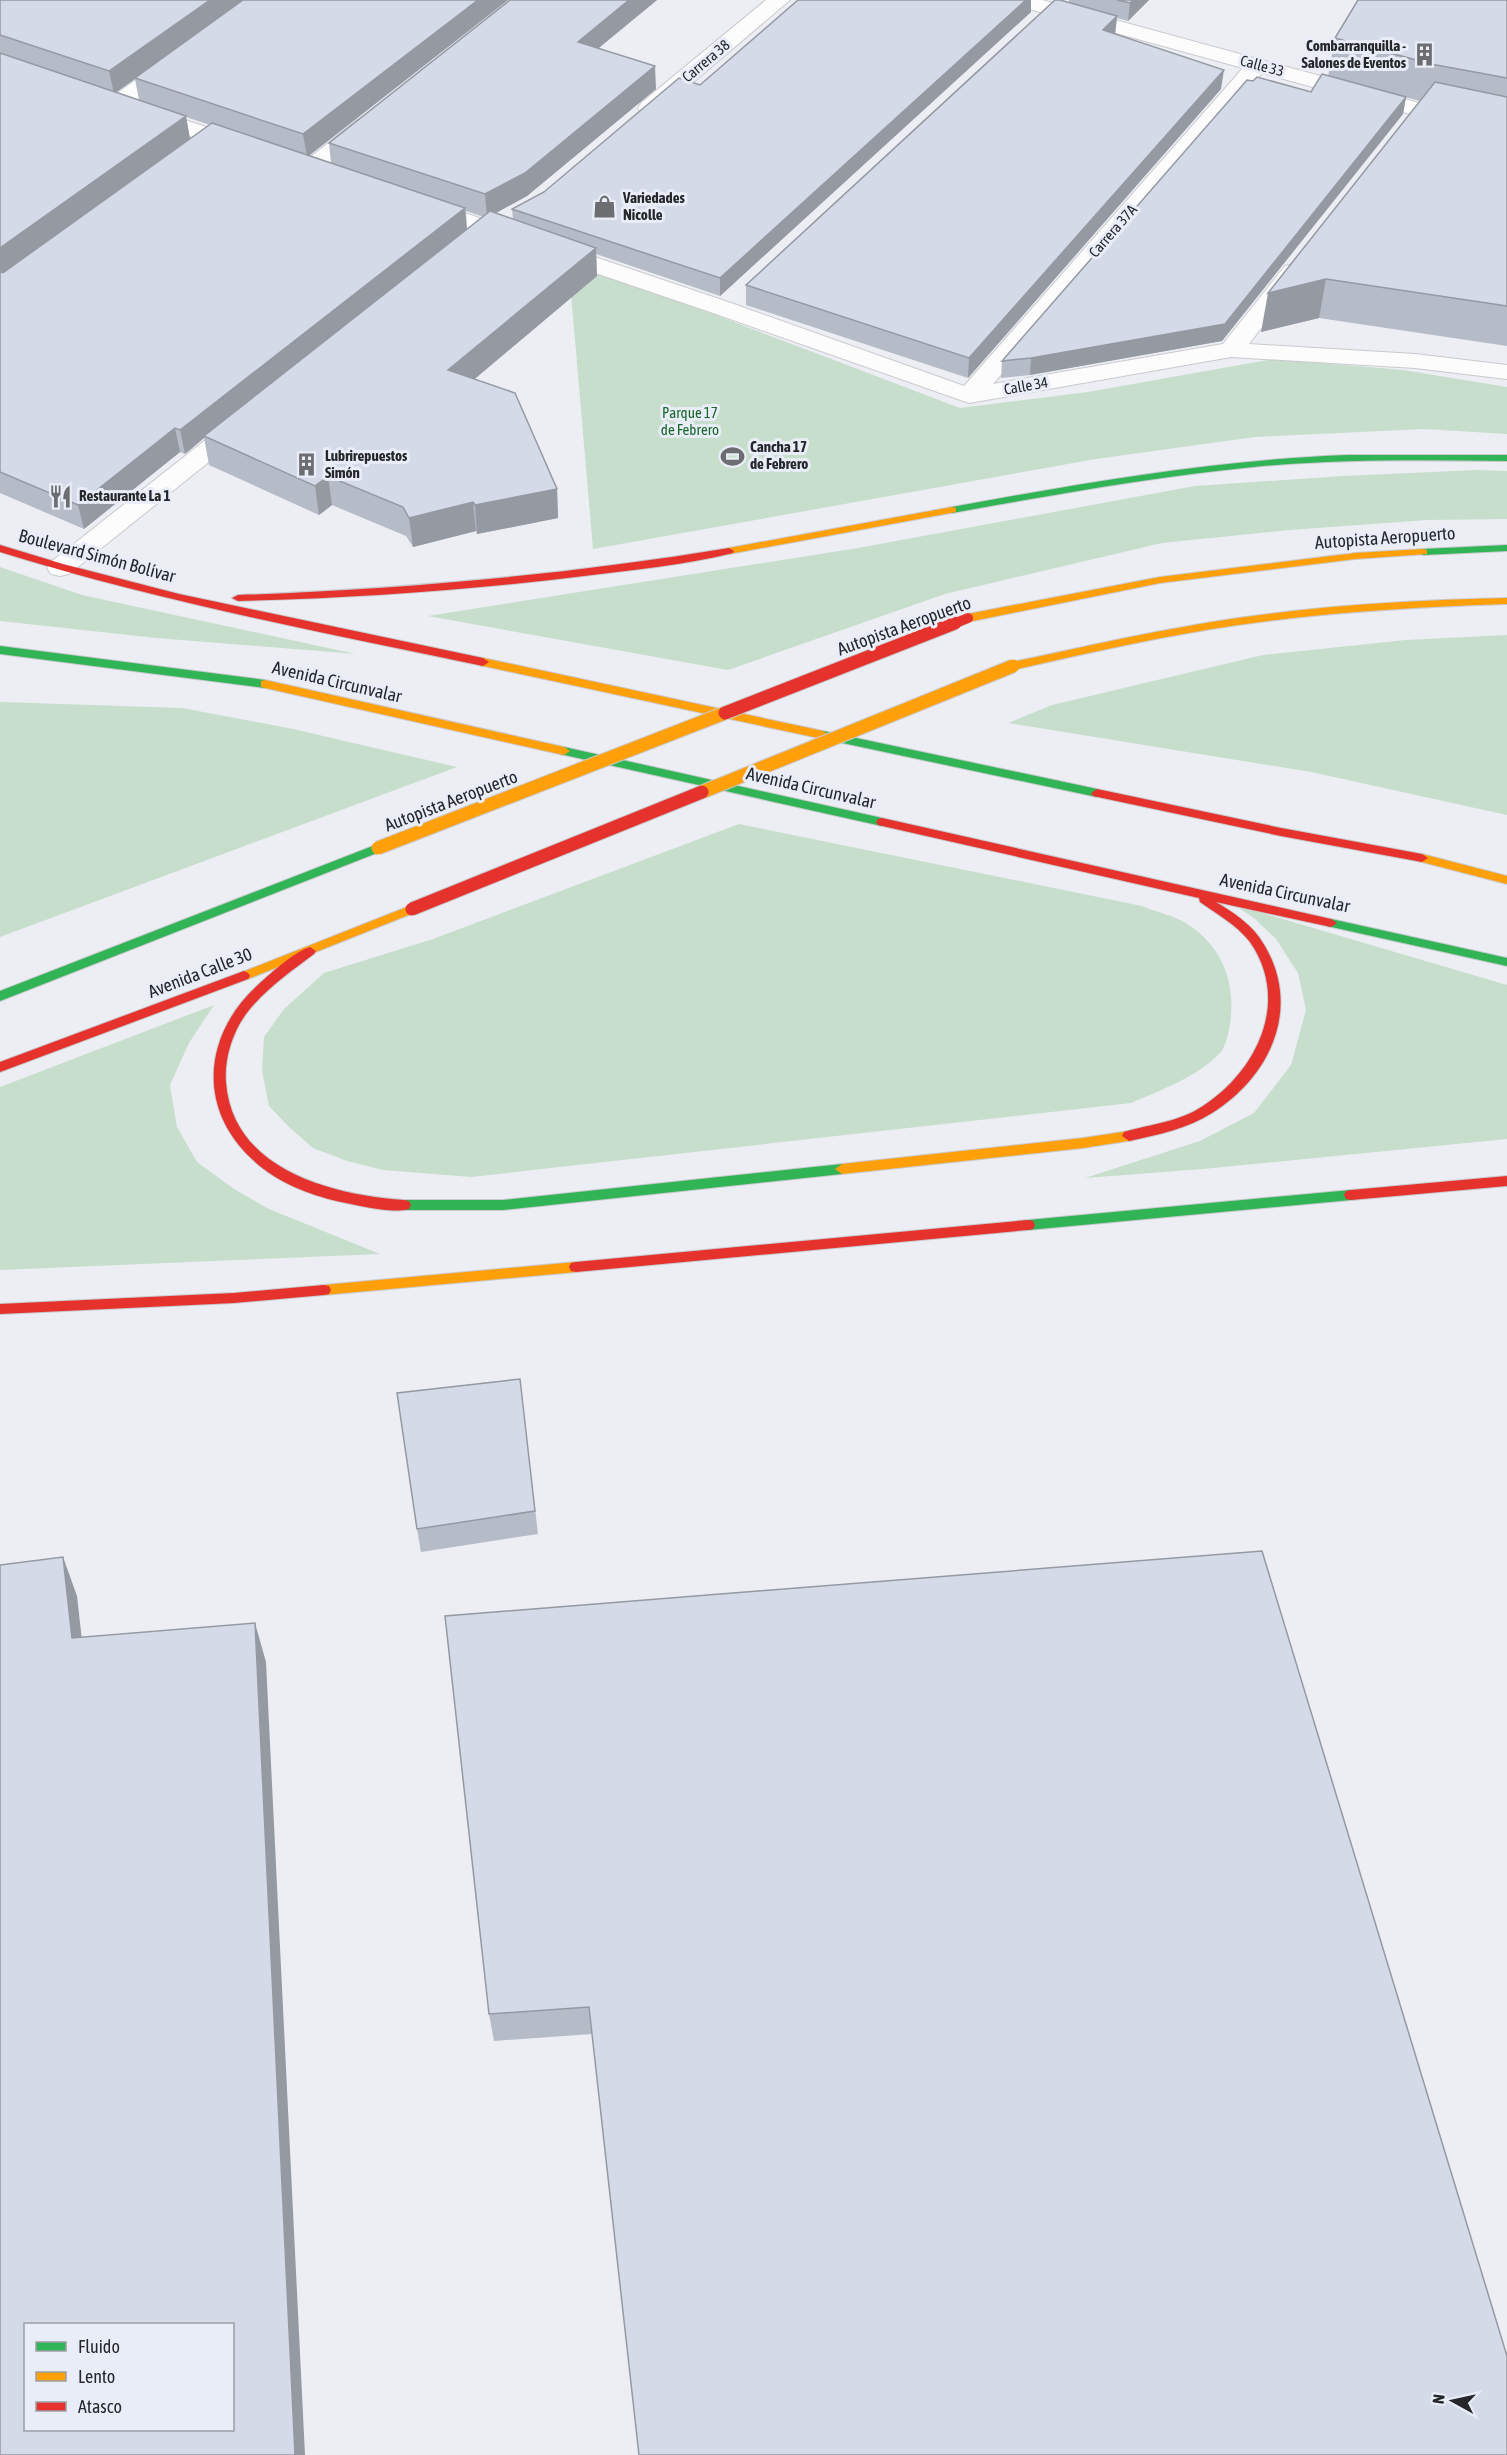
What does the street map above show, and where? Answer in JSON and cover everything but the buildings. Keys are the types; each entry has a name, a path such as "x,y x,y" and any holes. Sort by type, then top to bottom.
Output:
{"highway":[{"path":"185,599 363,594 518,582 598,572 672,561 1123,479 1255,464 1397,457 1507,458"},
{"name":"Boulevard Simón Bolívar","path":"0,548 60,568 185,599"},
{"name":"Autopista Aeropuerto","path":"0,996 968,618 1160,580 1355,556 1507,548"},
{"path":"185,599 1281,832 1507,871"},
{"name":"Avenida Calle 30","path":"0,1067 310,951 1013,666 1159,634 1308,612 1461,601 1507,601"},
{"path":"0,650 105,664"},
{"path":"0,664 105,664"},
{"name":"Avenida Circunvalar","path":"105,664 247,680 1507,962"},
{"path":"1410,855 1507,880"},
{"path":"310,951 250,1002 234,1021 221,1050 217,1065 218,1095 222,1110 239,1138 258,1156 285,1174 303,1185 330,1194 395,1205 435,1207 503,1205 1093,1142 1153,1130 1205,1111 1242,1084 1256,1066 1276,1020 1277,1000 1275,981 1259,945 1236,922 1192,891"},
{"path":"0,1309 234,1298 1507,1181"}],"street":[{"name":"Carrera 38","path":"635,120 779,0"},
{"name":"Calle 33","path":"1018,0 1055,4 1258,65 1421,110 1507,127"},
{"path":"1032,25 1055,4"},
{"path":"195,49 106,101 332,176"},
{"name":"Carrera 37A","path":"969,396 1258,65"},
{"path":"288,161 384,110"},
{"path":"1406,128 1421,110"},
{"path":"193,150 212,136"},
{"name":"Calle 34","path":"399,198 480,236 566,254 734,301 969,396 1231,350 1415,361 1507,372"},
{"path":"480,236 517,213"},
{"path":"1231,350 1304,258"},
{"path":"60,568 256,413"}],"green space":[{"name":"Parque 17 de Febrero","path":"568,259 960,408 1088,392 1274,359 1403,370 1507,387 1507,434 1424,429 1255,437 1096,459 593,549"},
{"path":"1477,470 1507,471 1507,519 1427,520 1290,530 1162,543 945,594 728,670 428,616 858,548 1195,486"},
{"path":"0,567 82,595 356,654 156,638 0,621"},
{"path":"1507,635 1507,815 1311,772 1008,723 1052,705 1263,655 1406,640"},
{"path":"0,702 182,708 293,729 457,767 0,937"},
{"path":"739,824 1142,906 1178,919 1200,933 1209,943 1223,964 1227,976 1231,1015 1222,1051 1189,1077 1131,1103 471,1177 383,1170 347,1161 313,1148 269,1106 262,1071 264,1037 284,1009 324,973 433,939"},
{"path":"1235,905 1507,985 1507,1139 1203,1169 1085,1178 1200,1141 1254,1113 1291,1065 1306,1010 1298,973 1276,939 1255,919"},
{"path":"214,1005 189,1043 170,1085 177,1127 197,1162 234,1189 269,1209 380,1254 0,1270 0,1087"}],"traffic: fast":[{"path":"952,510 1140,478 1285,461 1411,457 1507,458"},
{"path":"1423,552 1507,548"},
{"path":"0,650 265,684"},
{"path":"823,735 1097,793"},
{"path":"564,751 882,822"},
{"path":"0,996 378,848"},
{"path":"1331,923 1507,962"},
{"path":"404,1205 503,1205 842,1169"},
{"path":"1028,1225 1351,1195"}],"traffic: slow":[{"path":"729,551 952,510"},
{"path":"968,618 1160,580 1355,556 1423,552"},
{"path":"1013,666 1154,635 1278,616 1392,606 1507,601"},
{"path":"483,662 823,735"},
{"path":"702,792 1013,666"},
{"path":"265,684 564,751"},
{"path":"378,848 725,713"},
{"path":"1422,858 1507,880"},
{"path":"244,976 412,909"},
{"path":"842,1169 1129,1136"},
{"path":"324,1290 576,1267"}],"traffic: jam":[{"path":"0,548 179,598 483,662"},
{"path":"238,598 361,593 484,584 607,570 729,551"},
{"path":"725,713 968,618"},
{"path":"412,909 702,792"},
{"path":"1097,793 1281,832 1422,858"},
{"path":"882,822 1331,923"},
{"path":"1129,1136 1189,1119 1228,1095 1260,1056 1270,1034 1275,1010 1275,986 1268,962 1254,939 1243,927 1204,899"},
{"path":"310,951 258,992 234,1023 223,1049 219,1073 221,1097 228,1118 240,1139 257,1156 277,1172 301,1184 351,1199 404,1205"},
{"path":"0,1067 244,976"},
{"path":"1351,1195 1507,1181"},
{"path":"576,1267 1028,1225"},
{"path":"0,1309 234,1298 324,1290"}],"place":[{"name":"Combarranquilla - Salones de Eventos","path":"1424,55"},
{"name":"Variedades Nicolle","path":"605,207"},
{"name":"Cancha 17 de Febrero","path":"732,456"},
{"name":"Lubrirepuestos Simón","path":"307,465"},
{"name":"Restaurante La 1","path":"61,496"}]}
